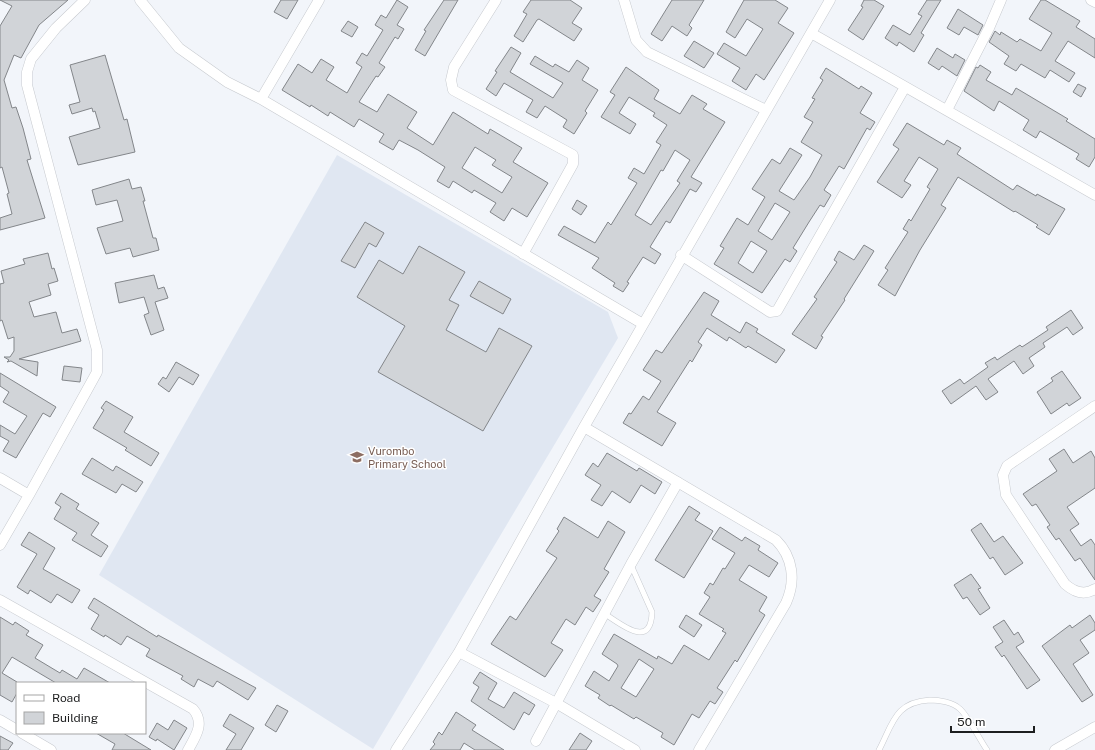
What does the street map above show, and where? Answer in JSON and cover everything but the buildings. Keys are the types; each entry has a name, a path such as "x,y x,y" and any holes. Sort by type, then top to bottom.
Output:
{"street":[{"path":"0,545 97,372 97,350 27,85 27,72 31,59 56,28 85,0"},
{"path":"140,0 179,48 227,82 261,99 643,324"},
{"path":"261,99 319,0"},
{"path":"496,0 454,67 451,80 453,90 574,155 573,164 522,254"},
{"path":"624,0 636,40 647,52 766,110"},
{"path":"396,750 459,652 584,426 681,255 830,0"},
{"path":"946,110 989,28 1001,0"},
{"path":"1091,0 1095,2"},
{"path":"811,33 1095,195"},
{"path":"681,255 770,312 777,311 905,87"},
{"path":"1095,406 1007,466 1003,475 1006,495 1065,584 1073,592 1081,593 1095,589"},
{"path":"584,426 776,540 784,548 791,563 792,584 786,603 699,750"},
{"path":"0,478 28,495"},
{"path":"536,741 631,564 678,482"},
{"path":"0,600 145,682"},
{"path":"459,652 556,703 635,750"},
{"path":"146,682 193,709 199,715 200,723 198,733 188,750"},
{"path":"0,720 16,729"},
{"path":"1055,750 1095,727"},
{"path":"24,734 51,750"}],"lane":[{"path":"605,614 635,632 641,633 646,631 652,620 652,612 631,564"},
{"path":"879,750 899,712 916,701 935,700 949,703 960,709 987,750"}],"shaded area":[{"name":"Vurombo Primary School","path":"337,155 608,312 618,338 373,749 99,575"}],"place":[{"name":"Vurombo Primary School","path":"357,457"}]}
